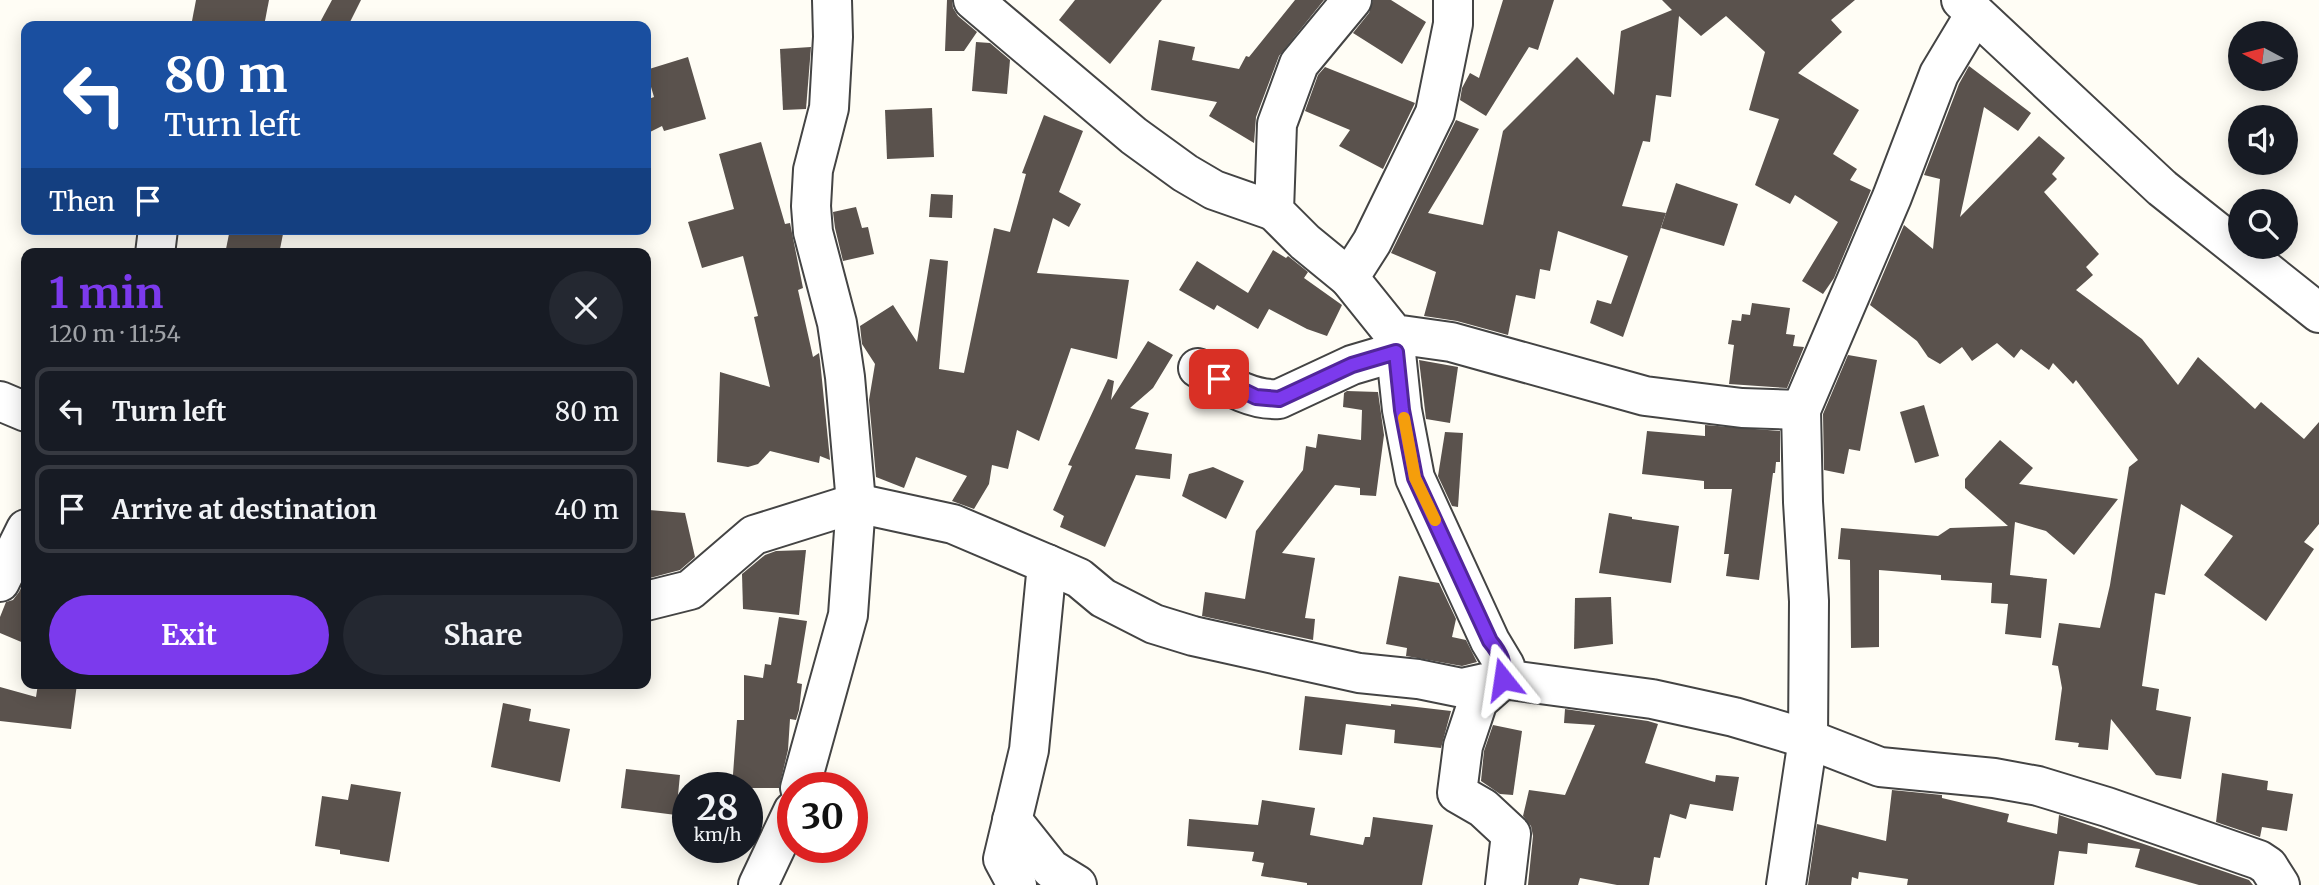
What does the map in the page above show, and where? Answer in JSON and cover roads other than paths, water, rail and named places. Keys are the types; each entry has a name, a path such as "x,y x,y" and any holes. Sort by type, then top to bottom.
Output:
{"street":[{"path":"804,772 848,615 856,503 845,377 837,323 813,232 811,206 813,170 829,108 832,0"},
{"path":"973,0 1134,136 1185,173 1214,190 1274,211 1305,242 1349,278 1395,343 1402,410 1415,478 1490,641 1505,666 1503,679 1478,701 1463,746 1457,793 1483,808 1511,834 1505,885"},
{"path":"1274,211 1277,124 1299,64 1352,0"},
{"path":"1349,278 1372,242 1435,113 1453,24 1453,0"},
{"path":"1786,885 1808,739 1808,601 1801,410 1892,197 1968,7 2162,188 2319,313"},
{"path":"1198,368 1247,394 1268,400 1279,399 1395,343 1451,342 1644,396 1742,408 1801,410"},
{"path":"0,401 21,410"},
{"path":"651,600 690,590 754,535 856,503 953,524 1079,578 1103,598 1154,624 1193,636 1359,673 1418,679 1462,688 1503,679 1652,699 1734,717 1808,739 1880,767 1994,778 2038,786 2259,860 2268,866 2280,885"},
{"path":"0,582 21,539"},
{"path":"1017,885 1003,859 1029,750 1047,564"},
{"path":"1012,820 1051,869 1077,885"},
{"path":"758,885 777,845"}]}
